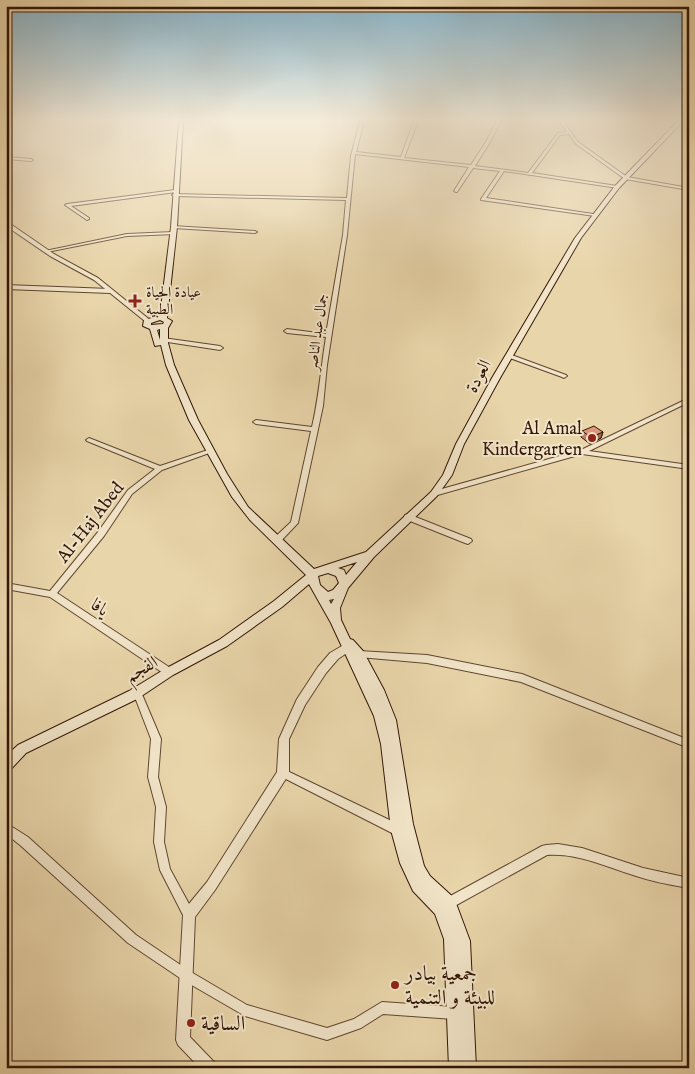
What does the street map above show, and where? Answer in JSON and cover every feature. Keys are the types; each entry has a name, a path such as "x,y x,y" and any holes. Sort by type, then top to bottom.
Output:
{"main road":[{"path":"176,171 163,340 180,390 209,451"},
{"name":"العودة","path":"344,586 370,554 434,494 447,475 460,444 509,356 593,216 633,171"},
{"path":"163,322 150,325 173,388 193,432 209,451 244,507 298,557 313,575 317,591 378,690 390,720 406,824 416,861 425,881 445,906 462,941 468,1068"},
{"name":"العودة","path":"326,569 349,563 370,554"},
{"path":"298,557 340,573 344,586 335,608 336,622"},
{"path":"313,575 326,569"},
{"name":"الفجم","path":"6,765 22,749 138,692 169,672 223,643 291,594 313,575"},
{"path":"317,591 327,597 344,586"},
{"name":"الفجم","path":"291,594 308,588 317,591"},
{"path":"350,647 380,716 387,744 398,830 407,863 418,886 445,906 452,939 457,1068"}],"street":[{"name":"جمال عبد الناصر","path":"278,539 294,523 320,406 352,171"},
{"path":"456,191 469,171"},
{"path":"502,171 483,199 593,216"},
{"path":"510,171 617,187"},
{"path":"616,171 626,178 689,189"},
{"path":"87,219 66,205 174,193 348,200"},
{"path":"6,223 47,251 96,279 150,325"},
{"path":"47,251 126,235 173,230 255,232"},
{"path":"6,287 110,291"},
{"path":"287,331 329,336"},
{"path":"163,340 220,348"},
{"path":"509,356 564,376"},
{"path":"434,494 584,451 689,400"},
{"path":"256,422 315,429"},
{"path":"89,440 160,468"},
{"name":"Al-Haj Abed","path":"52,594 101,534 130,492 160,468 209,451"},
{"path":"584,451 689,467"},
{"path":"408,517 468,541"},
{"name":"يافا","path":"6,586 52,594 169,672"},
{"path":"189,915 211,886 283,773 284,739 293,716 322,670 334,656 350,647 427,659 522,678 689,744"},
{"path":"138,692 156,739 153,777 161,807 160,842 165,870 189,915 183,1040 210,1068"},
{"path":"283,773 398,830"},
{"path":"6,828 24,841 132,939 187,976 245,1010 327,1034 357,1024 382,1008 454,1013"},
{"path":"445,906 546,850 554,849 570,851 644,873 689,883"}],"building":[{"path":"594,426 603,432 591,437 582,431"}],"place":[{"name":"عيادة الحياة الطبية","path":"135,301"},
{"name":"Al Amal Kindergarten","path":"592,438"},
{"name":"جمعية بيادر للبيئة و التنمية","path":"395,985"},
{"name":"الساقية","path":"191,1023"}]}
